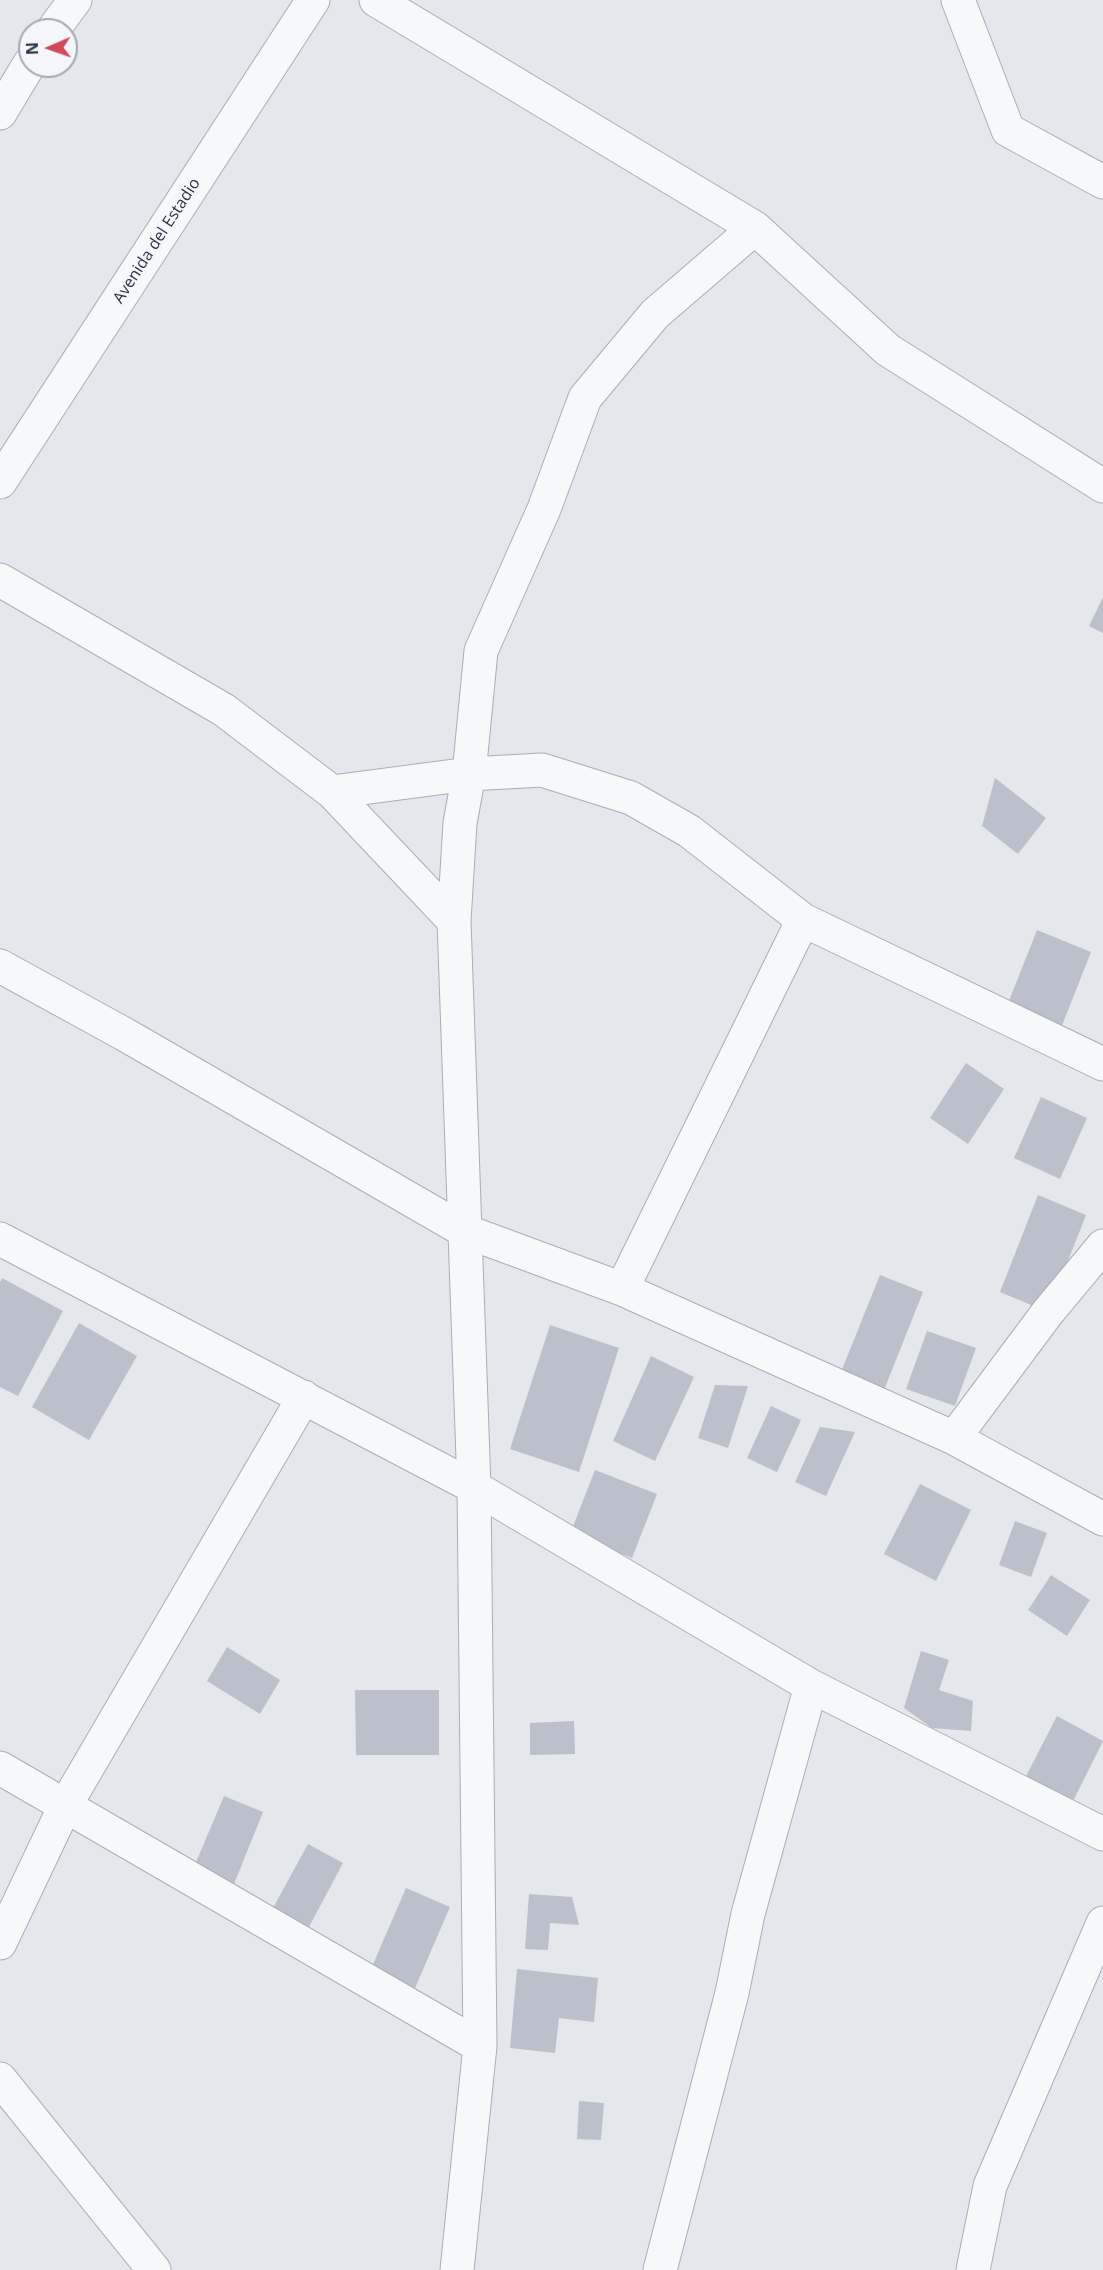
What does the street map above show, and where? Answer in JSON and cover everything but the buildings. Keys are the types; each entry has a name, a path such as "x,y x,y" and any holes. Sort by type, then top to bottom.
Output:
{"street":[{"path":"62,18 75,0"},
{"name":"Avenida del Estadio","path":"0,482 314,0"},
{"path":"376,0 755,228 888,350 1103,486"},
{"path":"958,0 1008,130 1103,182"},
{"path":"0,112 21,78"},
{"path":"458,2270 480,2046 474,1487 454,921 460,823 469,774 481,651 544,509 585,399 655,314 755,228"},
{"path":"0,580 224,710 332,792 454,921"},
{"path":"332,792 469,774 542,770 631,798 689,831 803,920 1103,1064"},
{"path":"622,1289 803,920"},
{"path":"0,966 124,1034 465,1232 622,1289 954,1438 1103,1519"},
{"path":"0,1239 474,1487 811,1686 1103,1834"},
{"path":"954,1438 1048,1312 1103,1246"},
{"path":"0,1943 65,1806 304,1397"},
{"path":"660,2270 732,1994 748,1914 811,1686"},
{"path":"0,1768 480,2046"},
{"path":"973,2270 990,2186 1103,1923"},
{"path":"0,2079 154,2270"}]}
